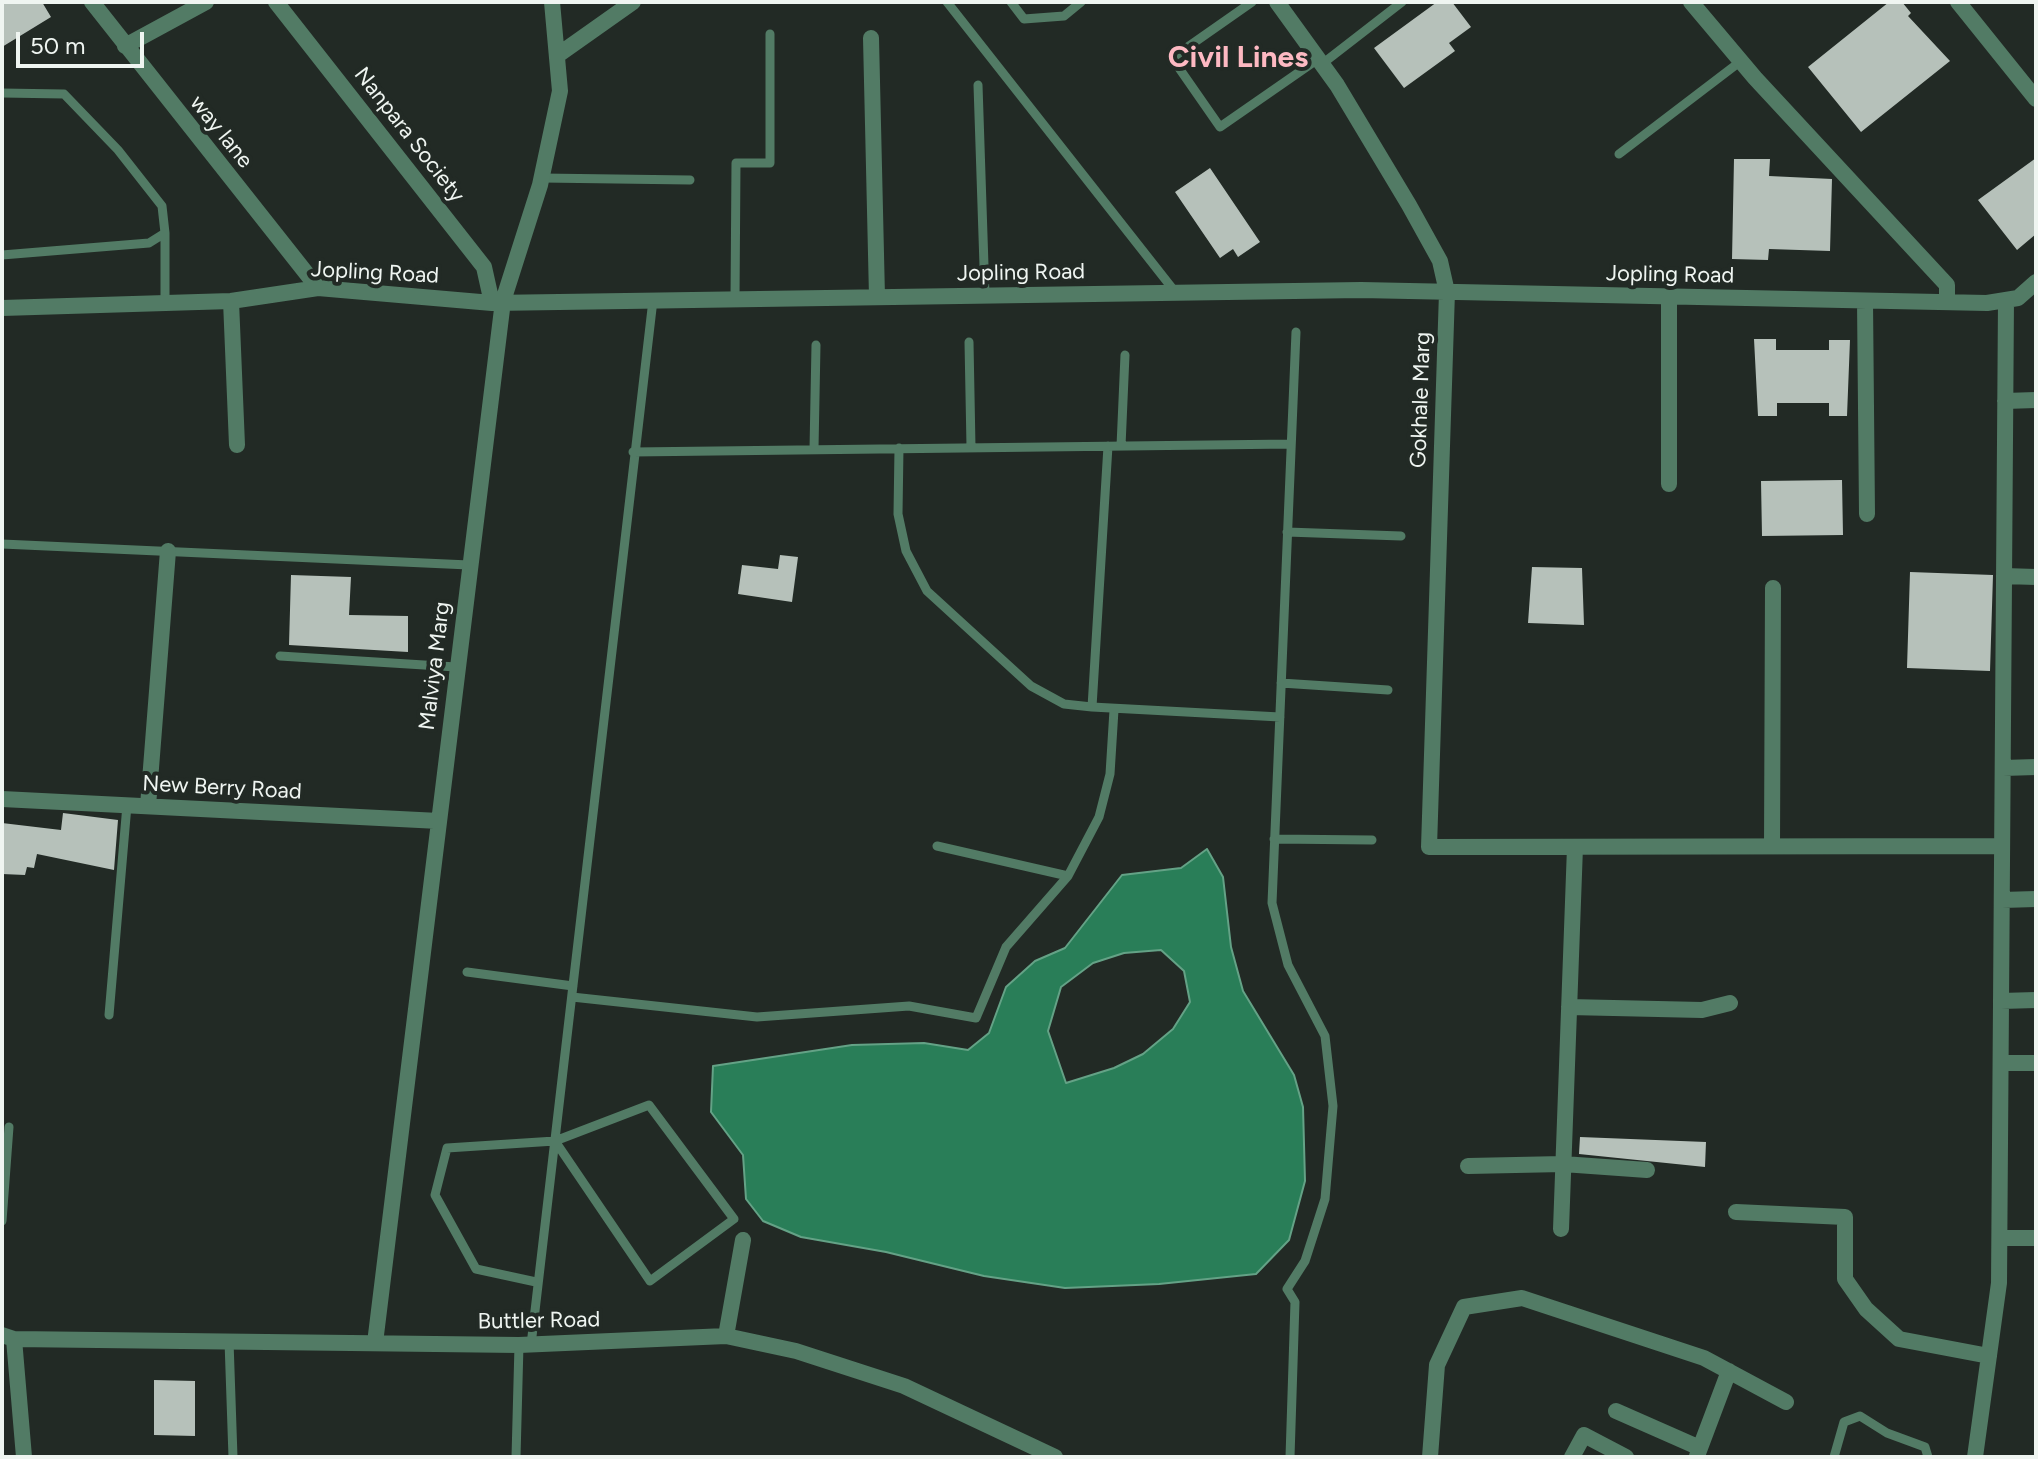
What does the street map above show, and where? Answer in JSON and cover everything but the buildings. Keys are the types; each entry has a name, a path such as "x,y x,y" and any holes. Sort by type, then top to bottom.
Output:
{"street":[{"name":"way lane","path":"92,2 318,288"},
{"path":"125,46 206,2"},
{"name":"Nanpara Society","path":"276,2 484,267 498,302"},
{"name":"Malviya Marg","path":"375,1343 498,302 542,178 560,91 552,2"},
{"path":"558,55 633,2"},
{"name":"Gokhale Marg","path":"1277,2 1320,62 1440,261 1447,292 1429,847 1575,847"},
{"path":"1691,2 1741,61 1947,285 1947,302"},
{"path":"1958,2 2036,99"},
{"path":"871,38 877,297"},
{"name":"Jopling Road","path":"2,308 231,301 318,288 498,302 1447,292 1947,302 2018,298 2036,282"},
{"path":"1669,297 1669,484"},
{"path":"1975,1457 1999,1283 2006,300"},
{"path":"231,301 237,445"},
{"path":"1865,301 1867,514"},
{"path":"2005,401 2036,400"},
{"path":"148,806 168,551"},
{"path":"2004,576 2036,577"},
{"path":"1772,846 1773,588"},
{"path":"2003,768 2036,767"},
{"name":"New Berry Road","path":"2,799 439,821"},
{"path":"1561,1229 1575,847 2002,846"},
{"path":"2002,900 2036,899"},
{"path":"2001,1001 2036,1000"},
{"path":"1569,1007 1702,1010 1730,1003"},
{"path":"2001,1063 2036,1063"},
{"path":"1468,1166 1563,1164 1647,1170"},
{"path":"1736,1212 1845,1217 1845,1279 1866,1309 1899,1339 1989,1356"},
{"path":"2000,1238 2036,1238"},
{"path":"726,1336 743,1240"},
{"path":"1430,1457 1437,1365 1464,1307 1522,1298 1704,1358 1786,1402"},
{"name":"Buttler Road","path":"8,1337 525,1345 726,1336 796,1351 904,1386 1055,1457"},
{"path":"8,1337 24,1457"},
{"path":"1616,1411 1698,1453 1729,1371"},
{"path":"1572,1457 1584,1435 1626,1457"}],"lane":[{"path":"947,2 1176,293"},
{"path":"1011,2 1024,19 1064,16 1081,2"},
{"path":"1252,2 1172,58 1220,127 1320,62 1402,2"},
{"path":"735,299 736,163 770,163 770,34"},
{"path":"1619,154 1741,61"},
{"path":"978,85 985,296"},
{"path":"2,93 64,94 118,150 162,206 165,302"},
{"path":"542,178 690,180"},
{"path":"2,255 149,243 165,233"},
{"path":"516,1457 525,1345 555,1141 653,300"},
{"path":"1290,1457 1295,1302 1287,1289 1305,1261 1325,1199 1333,1106 1325,1036 1288,965 1272,903 1296,332"},
{"path":"969,342 971,447"},
{"path":"814,449 816,345"},
{"path":"1121,446 1125,355"},
{"path":"633,452 1291,444"},
{"path":"1092,707 1108,446"},
{"path":"899,448 898,514 906,551 927,591 1031,686 1064,704 1114,710 1280,717"},
{"path":"1287,532 1401,536"},
{"path":"2,544 469,565"},
{"path":"280,656 456,667"},
{"path":"1281,683 1388,690"},
{"path":"572,997 757,1017 909,1006 976,1018 1006,947 1068,876 1099,817 1110,774 1114,710"},
{"path":"109,1015 127,805"},
{"path":"1274,839 1372,840"},
{"path":"937,846 1068,876"},
{"path":"467,972 573,986"},
{"path":"536,1282 476,1269 435,1195 447,1148 555,1141 649,1105 734,1219 650,1281 555,1141"},
{"path":"2,1221 9,1127"},
{"path":"229,1341 233,1457"},
{"path":"1834,1457 1844,1422 1860,1416 1887,1433 1925,1447 1928,1457"}],"shaded area":[{"path":"1207,849 1223,877 1231,947 1243,991 1294,1075 1303,1107 1305,1181 1289,1240 1256,1274 1159,1284 1065,1288 984,1276 886,1252 801,1237 763,1221 746,1199 743,1155 711,1112 713,1066 852,1045 924,1043 968,1050 989,1033 1006,987 1035,961 1065,948 1122,875 1181,868","holes":["1161,950 1184,971 1190,1002 1173,1029 1143,1054 1114,1068 1066,1083 1048,1031 1061,987 1093,963 1124,953"]}],"district":[{"name":"Civil Lines","path":"1238,58"}]}
